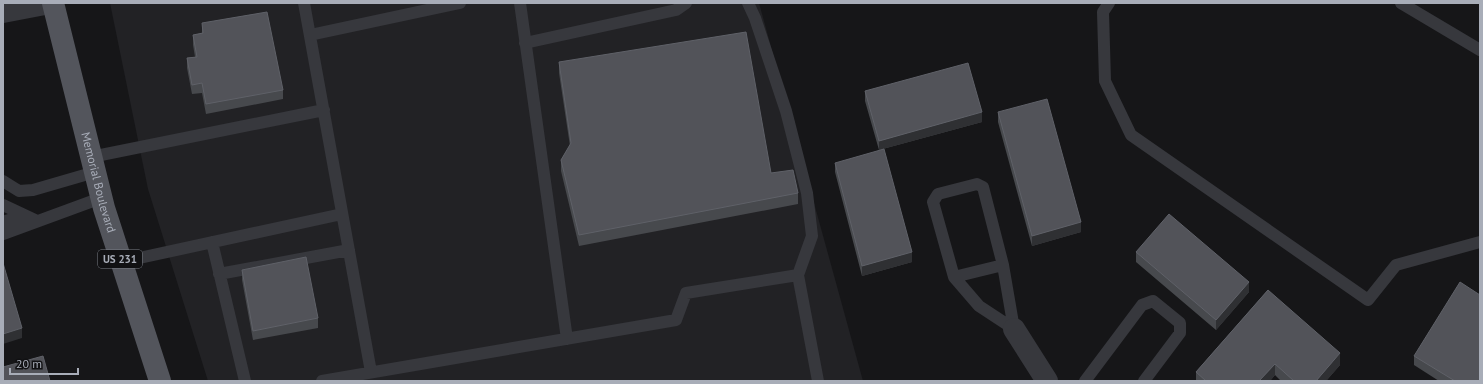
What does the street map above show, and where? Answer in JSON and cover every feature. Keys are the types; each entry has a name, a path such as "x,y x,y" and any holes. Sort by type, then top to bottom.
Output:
{"main road":[{"name":"Memorial Boulevard","path":"51,3 102,198 121,262 160,381"}],"street":[{"path":"3,12 51,3"},
{"path":"1014,329 1047,381"}],"lane":[{"path":"304,3 371,372"},
{"path":"310,35 460,3"},
{"path":"520,3 566,339"},
{"path":"525,43 676,10 686,3"},
{"path":"748,3 755,18 786,111 807,193 812,236 798,275 818,381"},
{"path":"1108,3 1103,12 1105,81 1131,135 1368,300 1396,265 1480,242"},
{"path":"1401,3 1480,50"},
{"path":"3,182 18,191 33,190 93,165 324,110"},
{"path":"977,184 983,187 1003,265 1014,329 979,306 954,277 933,202 938,194 977,184"},
{"path":"3,234 102,198"},
{"path":"5,208 37,221"},
{"path":"121,262 342,214"},
{"path":"3,222 24,215"},
{"path":"212,242 245,381"},
{"path":"220,277 317,262 325,255 349,250"},
{"path":"954,277 1003,265"},
{"path":"322,381 676,320 686,293 798,275"},
{"path":"1085,381 1142,304 1153,301 1180,323 1180,333 1144,381"}],"shaded area":[{"path":"110,3 759,3 863,381 208,381 148,189"}],"building":[{"path":"267,12 283,90 206,104 202,83 192,85 187,58 197,57 193,35 203,33 202,23"},
{"path":"746,32 771,173 793,170 798,193 579,235 561,160 571,143 559,62"},
{"path":"968,63 982,112 879,141 865,91"},
{"path":"1047,99 1081,222 1032,236 998,112"},
{"path":"884,149 912,252 862,266 835,163"},
{"path":"1169,214 1249,282 1216,320 1136,252"},
{"path":"306,257 318,318 253,331 242,270"},
{"path":"3,263 22,328 3,334"},
{"path":"1460,282 1480,295 1480,381 1455,381 1414,356"},
{"path":"1268,290 1340,353 1316,381 1294,381 1275,364 1259,381 1206,381 1196,372"},
{"path":"43,356 50,381 3,381 3,367"}]}
